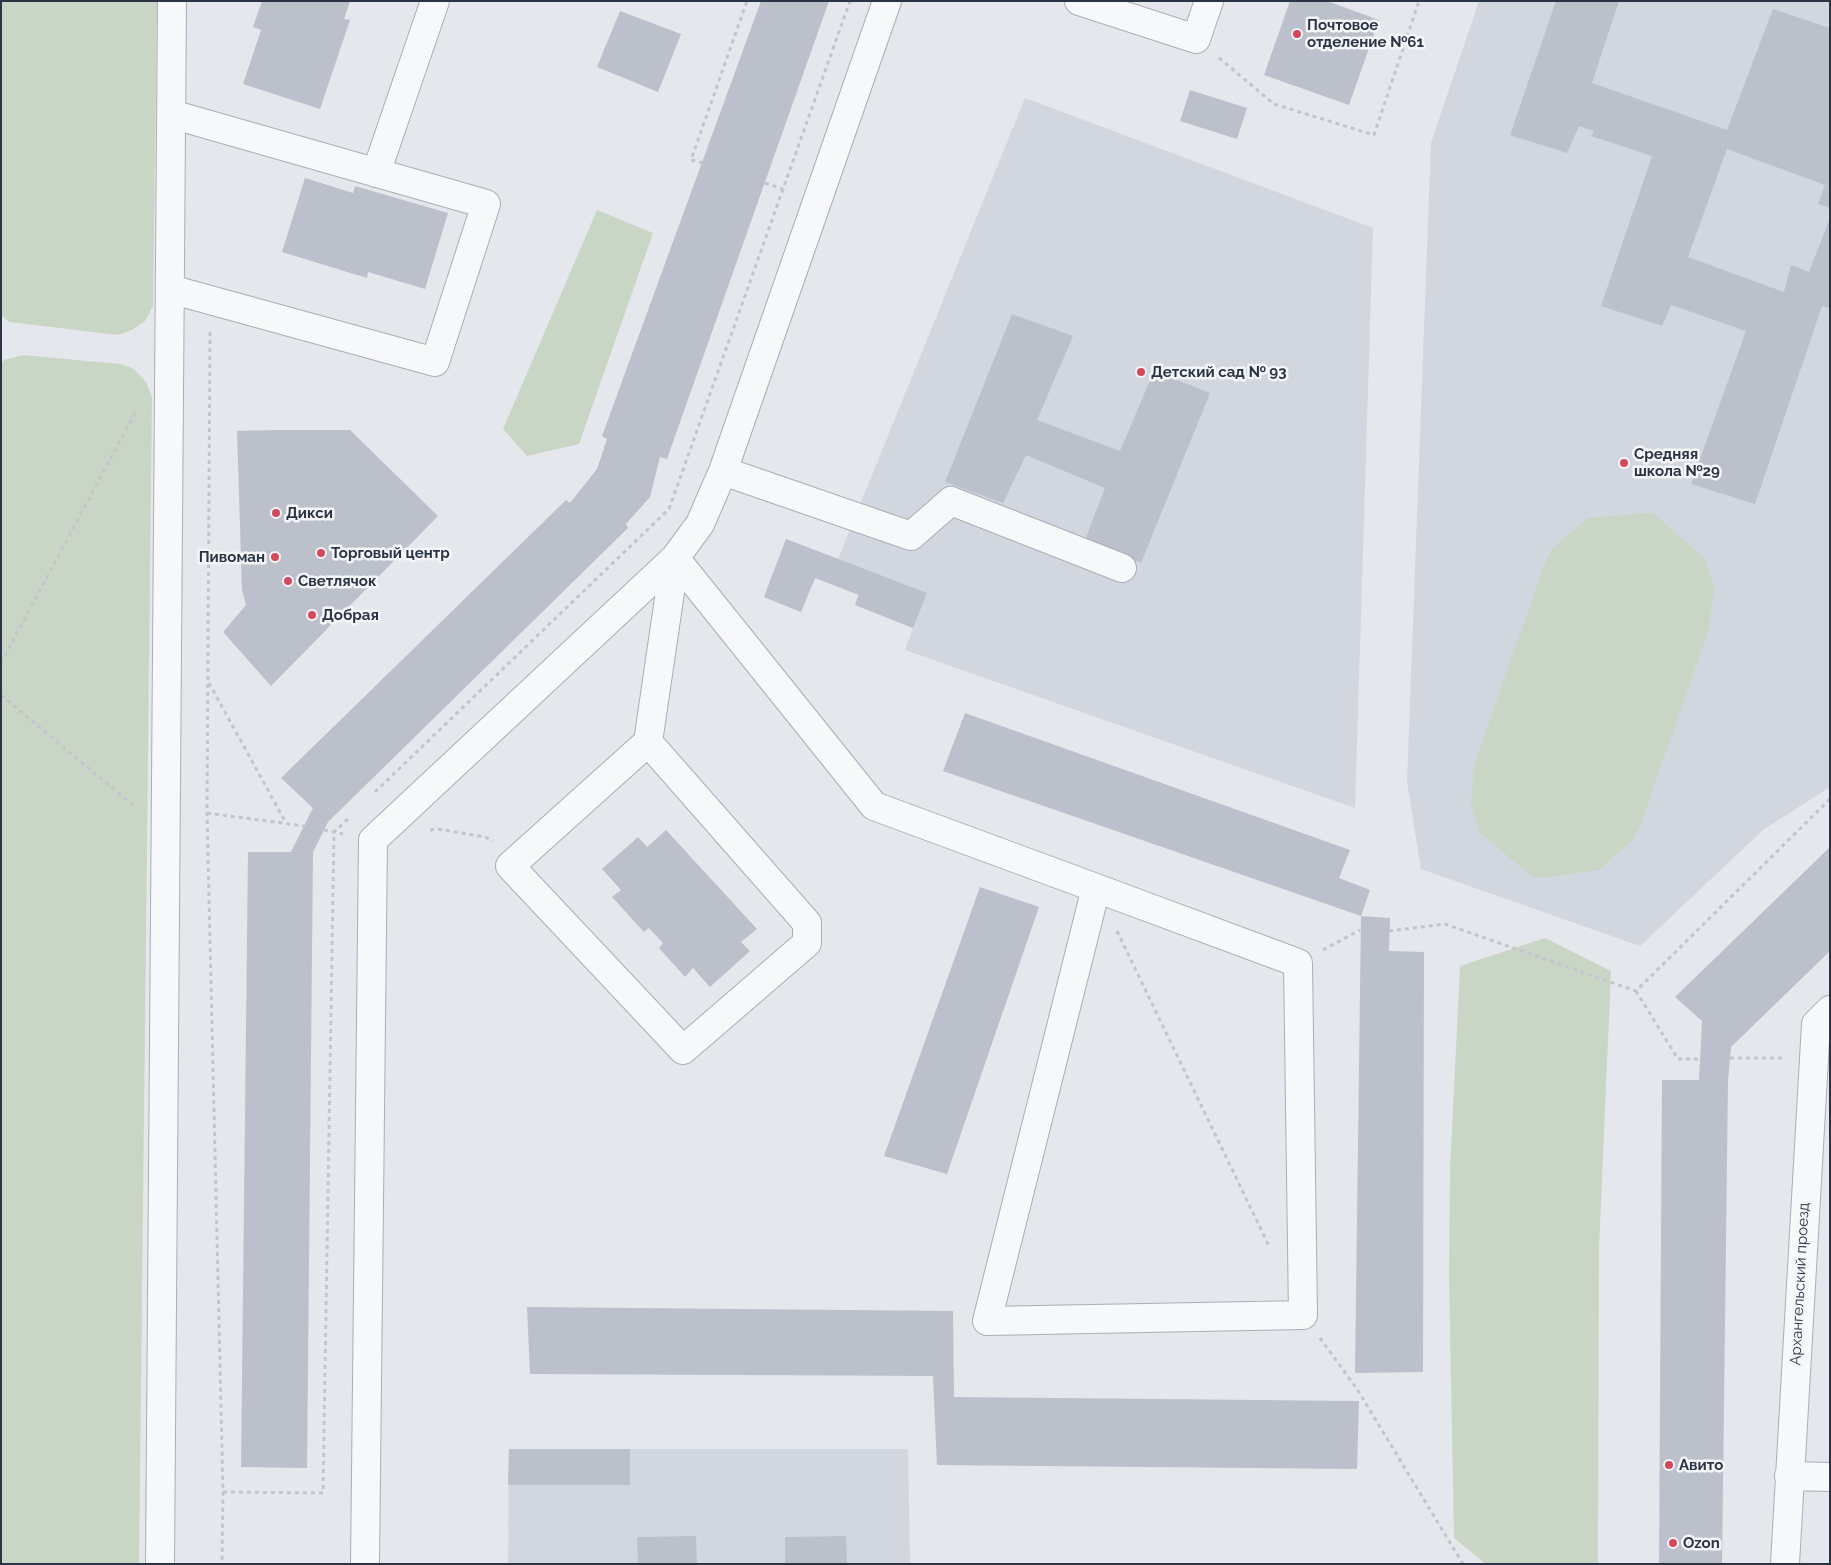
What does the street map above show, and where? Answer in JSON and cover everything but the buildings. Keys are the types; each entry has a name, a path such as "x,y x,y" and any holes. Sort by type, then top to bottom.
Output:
{"street":[{"path":"160,1564 172,1"},
{"path":"376,173 435,1"},
{"path":"366,1564 373,840 675,558 700,524 723,471 887,1"},
{"path":"1079,1 1196,39 1209,1"},
{"path":"170,289 435,362 486,204 171,114"},
{"path":"723,471 911,536 951,501 1122,568"},
{"path":"648,742 807,923 808,943 683,1050 510,866 648,742 675,558"},
{"path":"675,558 874,806 1096,888 1298,963 1303,1315 987,1320 1096,888"},
{"name":"Архангельский проезд","path":"1785,1564 1816,1024 1830,1010"},
{"path":"1789,1476 1830,1477"}],"path":[{"path":"703,163 692,160 747,1"},
{"path":"370,798 669,509 850,1"},
{"path":"1196,39 1274,104 1374,134 1419,1"},
{"path":"765,183 783,189"},
{"path":"210,301 207,813 223,1492 222,1564"},
{"path":"1,664 141,403"},
{"path":"208,682 286,823"},
{"path":"1,695 140,811"},
{"path":"1636,991 1830,799"},
{"path":"223,1492 323,1493 334,832 356,811"},
{"path":"207,813 304,826"},
{"path":"429,830 438,829 485,837 522,855"},
{"path":"324,830 334,832"},
{"path":"1096,888 1272,1252"},
{"path":"1389,931 1445,924 1636,991 1678,1059 1700,1059"},
{"path":"1298,963 1360,930"},
{"path":"1730,1058 1814,1057"},
{"path":"1303,1315 1357,1389 1463,1564"}],"shaded area":[{"name":"Средняя школа №29","path":"1479,1 1830,1 1830,787 1763,830 1640,946 1421,869 1407,782 1431,143"},
{"name":"Детский сад № 93","path":"1025,98 1373,228 1355,808 905,650 913,628 855,605 858,594 815,578 801,612 764,597 786,539 838,559"},
{"path":"509,1449 908,1449 910,1564 508,1564"}],"green space":[{"path":"1,1 157,1 153,306 145,321 132,330 118,335 9,322 1,315"},
{"path":"597,210 653,233 579,444 527,456 503,429"},
{"path":"23,355 121,364 134,369 146,382 152,397 139,1564 1,1564 1,365 4,360"},
{"path":"1649,513 1656,515 1706,560 1714,589 1709,628 1643,818 1634,838 1600,870 1539,878 1533,877 1480,833 1471,805 1474,766 1543,568 1552,549 1588,518"},
{"path":"1545,938 1611,971 1599,1248 1598,1564 1486,1564 1454,1538 1449,1274 1450,1171 1460,966"}],"place":[{"name":"Почтовое отделение №61","path":"1297,34"},
{"name":"Детский сад № 93","path":"1141,372"},
{"name":"Средняя школа №29","path":"1624,463"},
{"name":"Дикси","path":"276,513"},
{"name":"Торговый центр","path":"321,553"},
{"name":"Пивоман","path":"275,557"},
{"name":"Светлячок","path":"288,581"},
{"name":"Добрая","path":"312,615"},
{"name":"Авито","path":"1669,1465"},
{"name":"Ozon","path":"1673,1543"}]}
